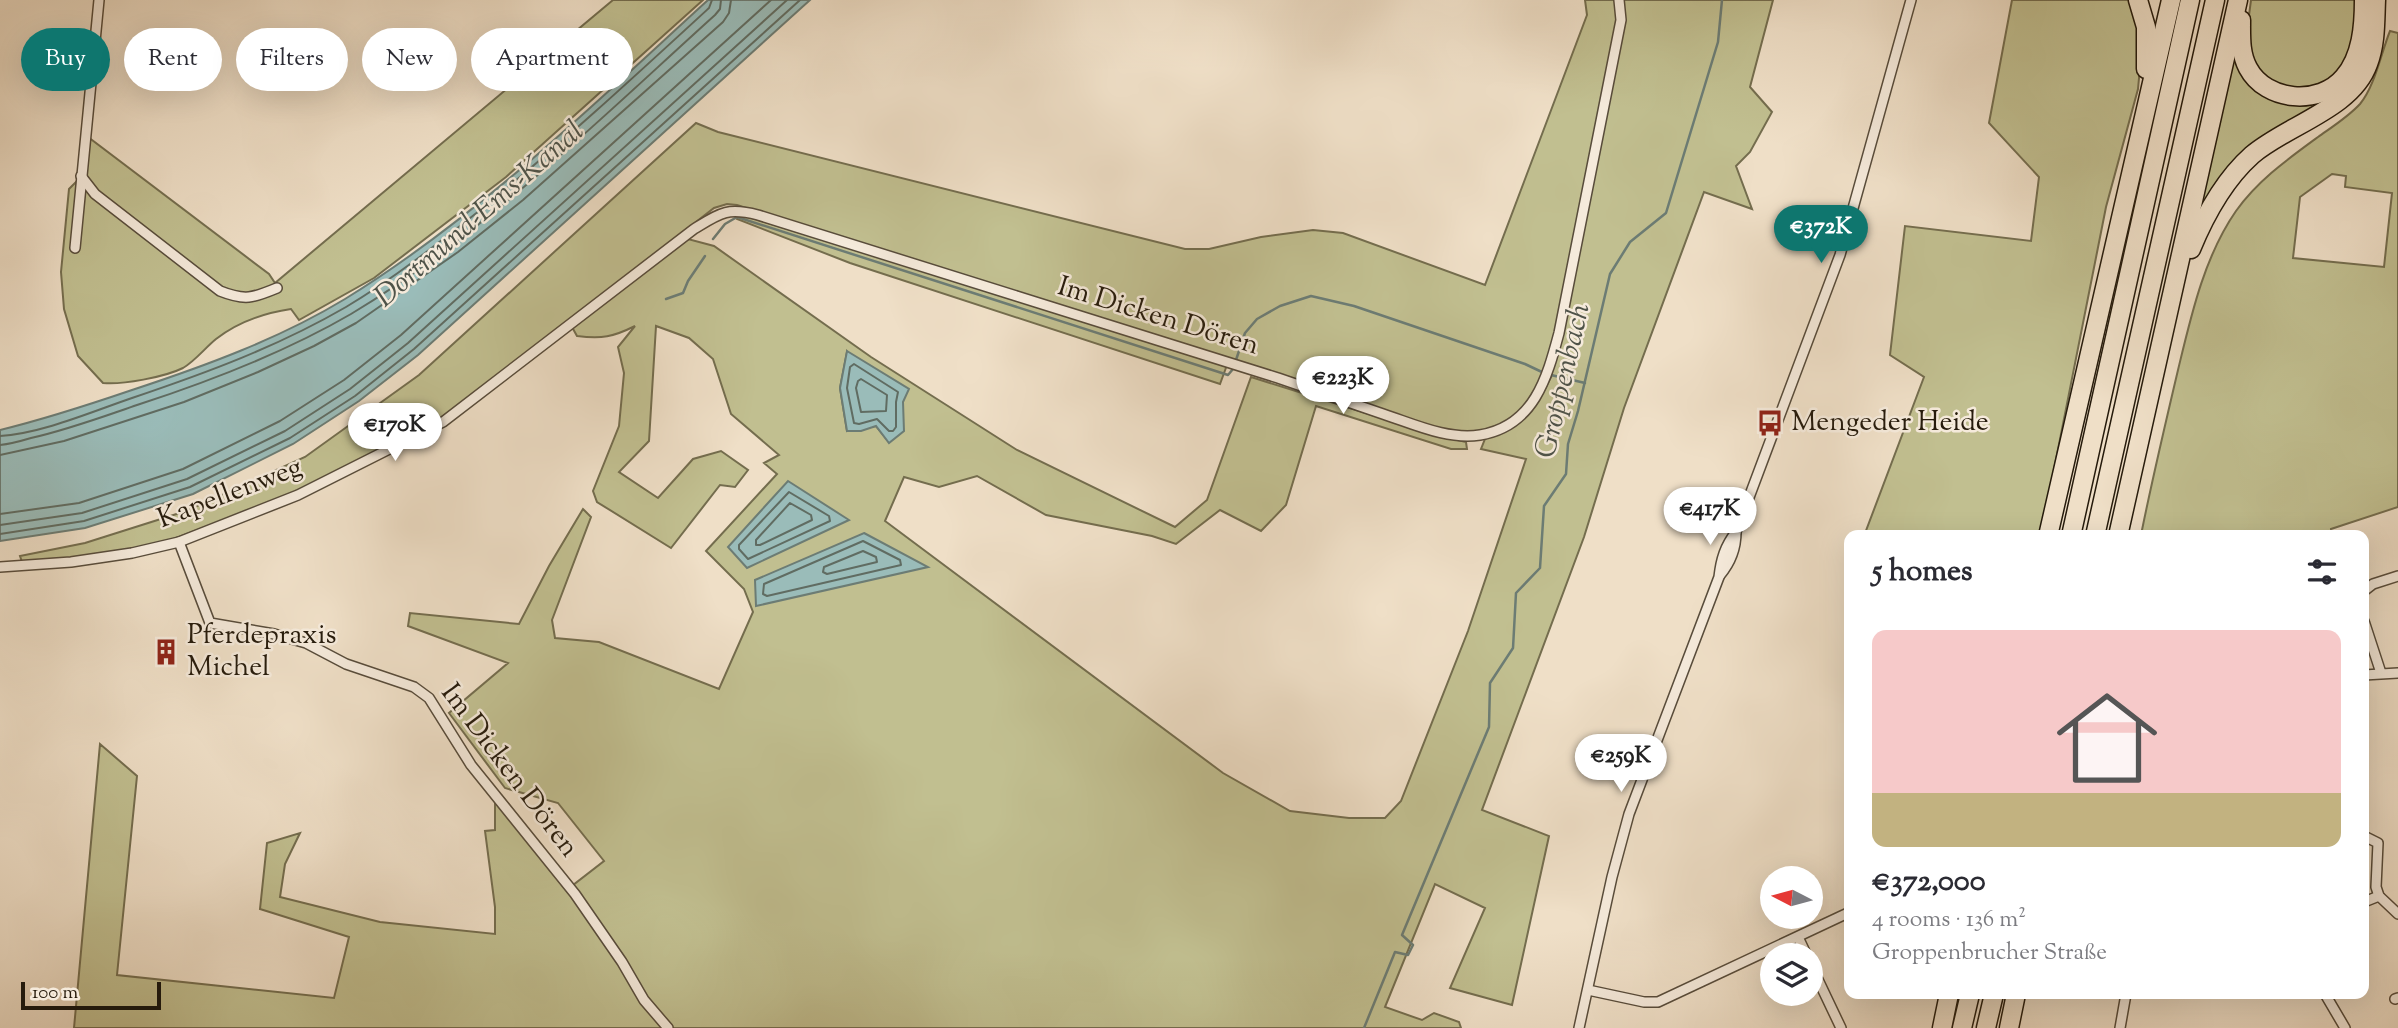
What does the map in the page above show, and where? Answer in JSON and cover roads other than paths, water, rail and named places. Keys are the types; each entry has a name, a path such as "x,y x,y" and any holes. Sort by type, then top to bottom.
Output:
{"highway":[{"path":"2137,0 2143,12 2147,46 2143,122"},
{"path":"2049,530 2171,0"},
{"path":"2072,530 2190,0"},
{"path":"2096,530 2215,0"},
{"path":"2239,0 2240,39 2248,68 2263,85 2284,95 2296,97 2333,87 2346,76 2361,40 2364,0"},
{"path":"2119,530 2239,0"},
{"path":"2173,295 2199,230 2220,191 2236,172 2271,140 2343,98 2363,75 2374,37 2376,0"},
{"path":"1942,1028 1948,999"},
{"path":"1962,1028 1969,999"},
{"path":"1986,1028 1993,999"},
{"path":"2009,1028 2015,999"}],"street":[{"path":"75,248 99,0"},
{"name":"Im Dicken Dören","path":"729,210 784,223 1279,379 1431,430 1460,437 1483,434 1519,416 1530,405 1548,374 1559,333 1621,20 1619,0"},
{"path":"1579,1028 1612,877 1629,814 1719,577 1729,564 1736,545 1736,532 1840,255 1911,0"},
{"path":"81,176 95,194 220,290 240,299 256,297 277,288"},
{"name":"Kapellenweg","path":"0,567 71,562 132,553 179,542 298,495 443,422 694,229 729,210"},
{"name":"Im Dicken Dören","path":"179,542 210,623 274,634 306,643 346,664 414,687 429,698 471,765 575,894 622,962 644,1000 668,1028"},
{"path":"2369,587 2398,576"},
{"path":"2369,636 2381,673"},
{"path":"2369,674 2398,673"},
{"path":"2369,838 2378,843 2376,887 2379,896 2398,914"},
{"path":"2369,900 2379,896"},
{"path":"1588,990 1644,1002 1658,1002 1844,915"},
{"path":"1798,937 1801,943"},
{"path":"1823,990 1841,1028"},
{"path":"2120,1028 2125,999"},
{"path":"2328,999 2345,1028"}],"water":[{"name":"Dortmund-Ems-Kanal","path":"708,0 810,0 418,355 359,401 293,444 193,494 85,528 0,541 0,430 83,406 214,361 294,327 345,299 394,267 488,196 609,91 633,91 633,69"},
{"path":"847,351 909,389 903,402 904,431 889,443 876,426 861,431 847,431 840,388"},
{"path":"788,481 849,520 747,568 728,547"},
{"path":"864,533 928,567 756,606 755,580"}],"waterway":[{"name":"Groppenbach","path":"1364,1028 1395,952 1408,955 1413,945 1402,935 1489,727 1490,683 1513,648 1516,593 1540,568 1544,506 1566,474 1568,444 1610,274 1630,242 1666,213 1718,42 1722,0"},
{"path":"713,239 725,224 737,217 1228,375 1233,369"},
{"path":"666,299 683,293 705,256"},
{"path":"1236,360 1245,333 1257,319 1280,306 1311,296 1354,306 1525,364 1544,373"},
{"path":"1551,375 1585,383"}],"place":[{"name":"Mengeder Heide","path":"1770,423"},
{"name":"Pferdepraxis Michel","path":"166,652"}]}
